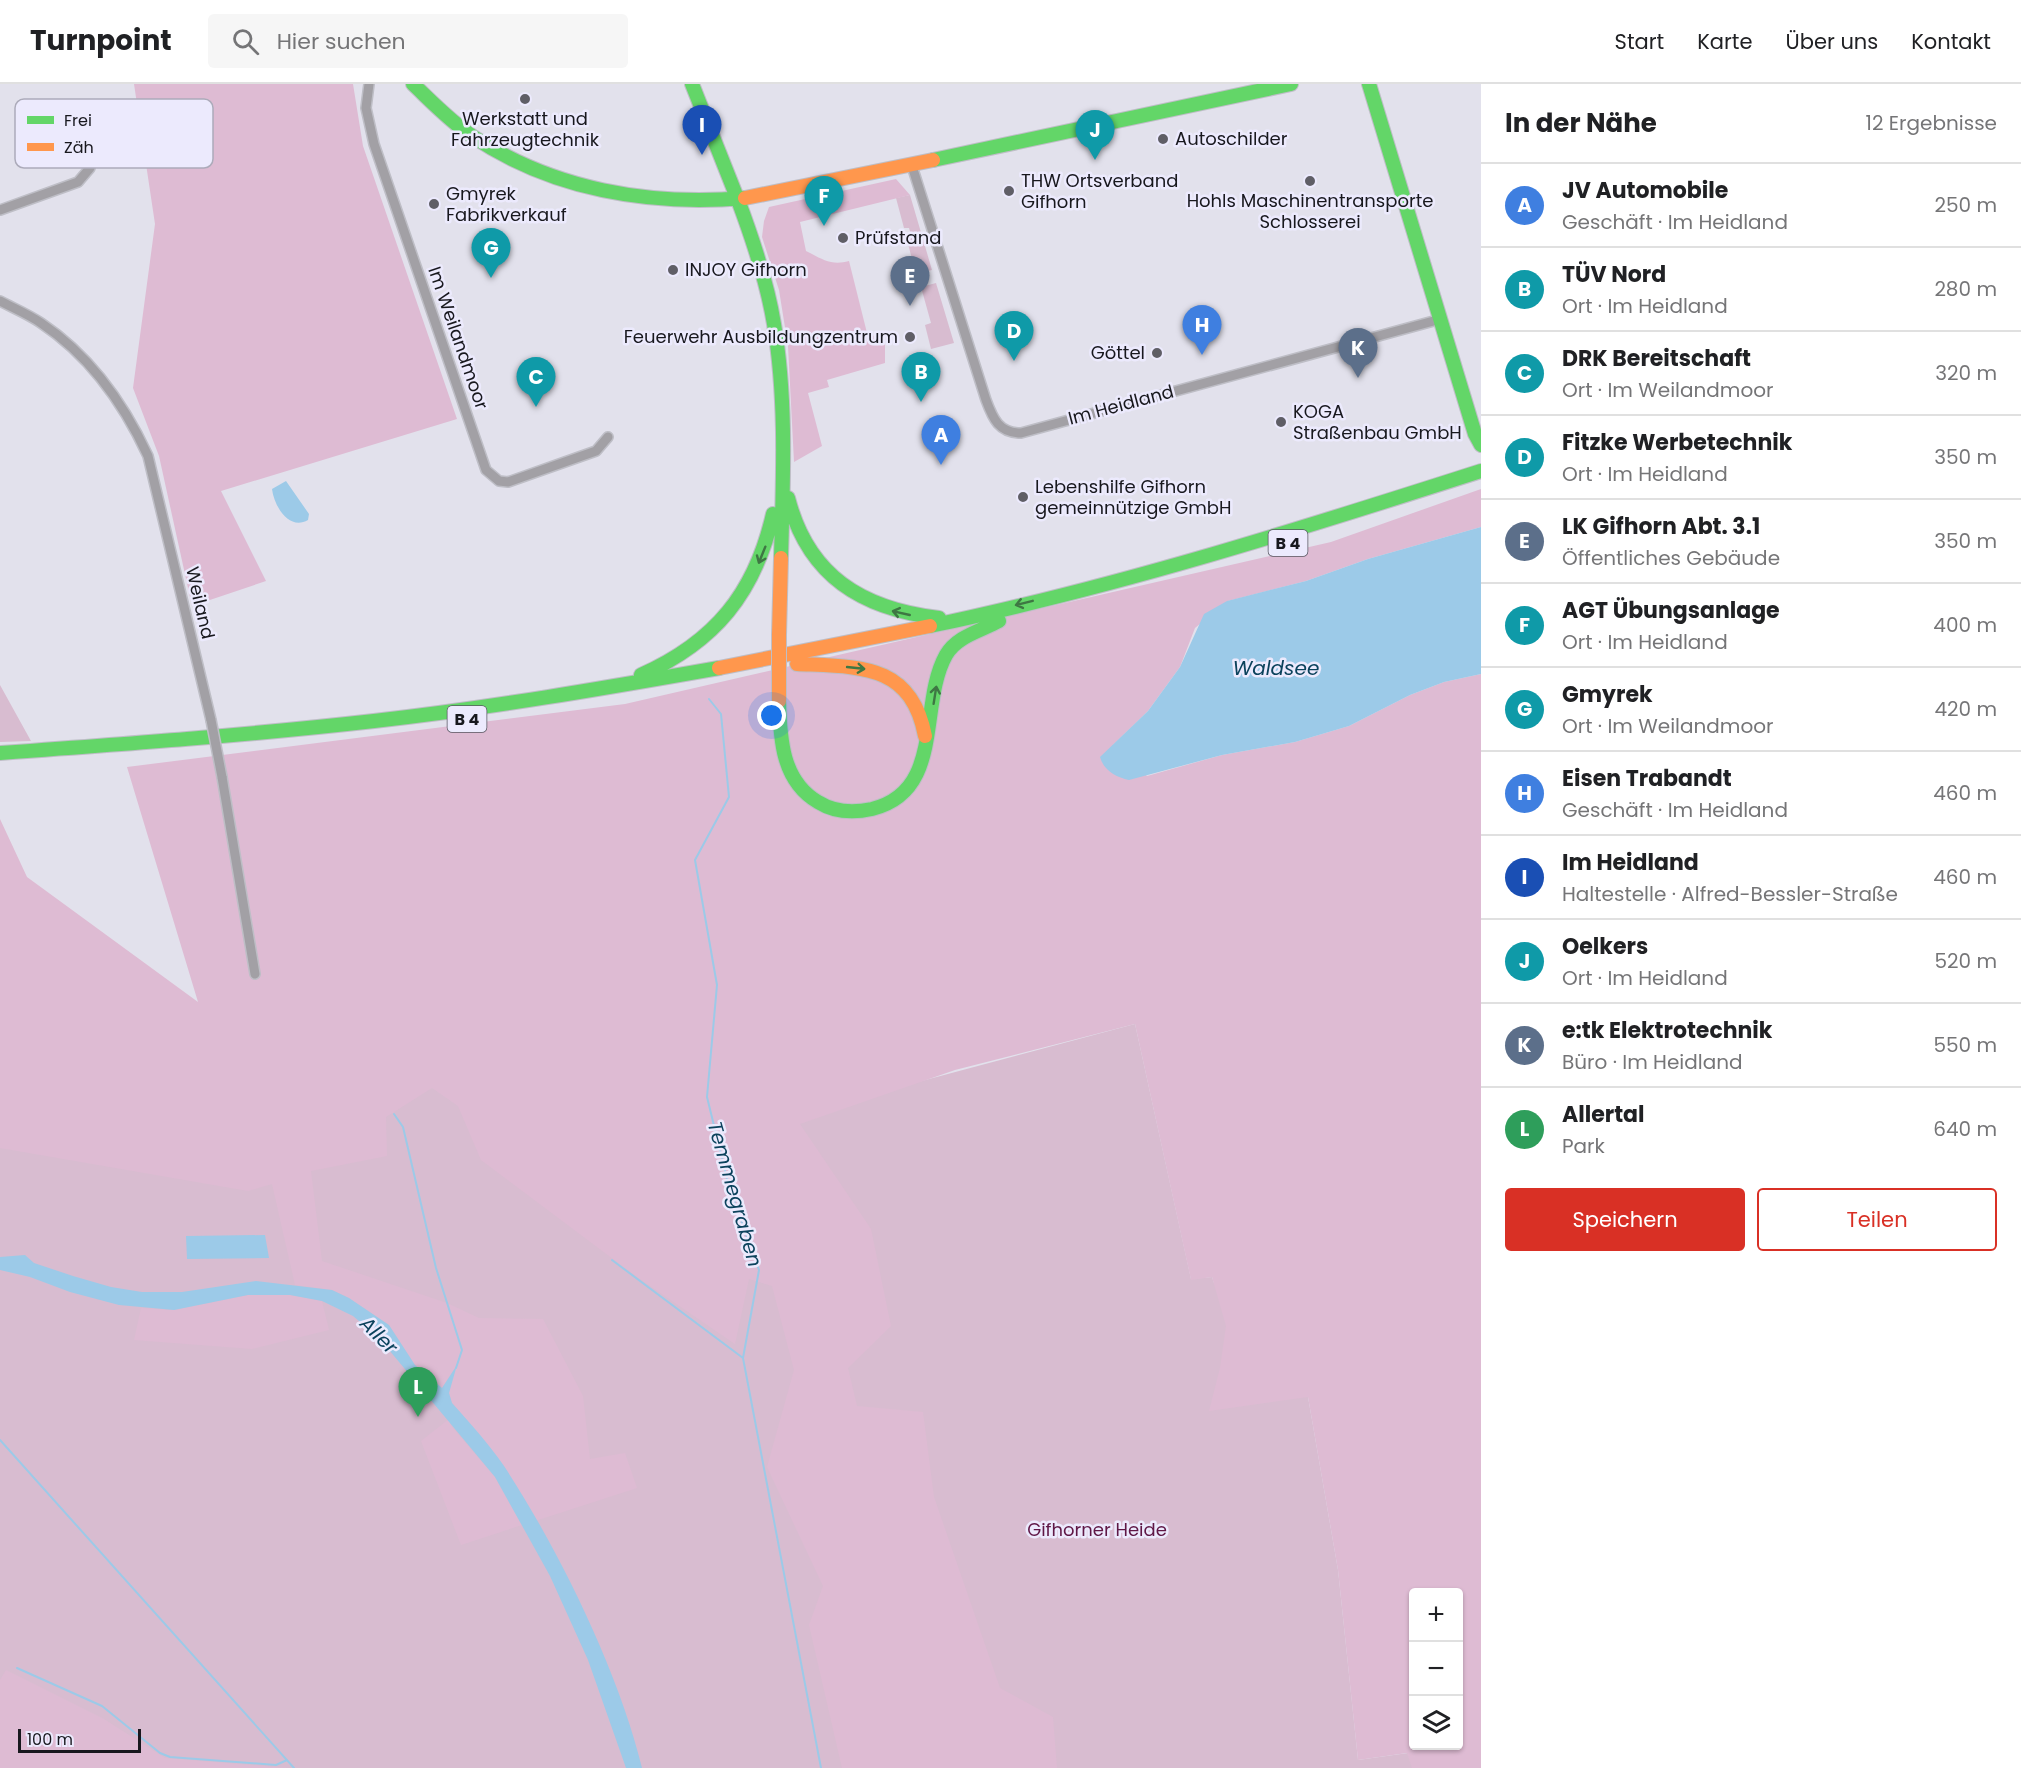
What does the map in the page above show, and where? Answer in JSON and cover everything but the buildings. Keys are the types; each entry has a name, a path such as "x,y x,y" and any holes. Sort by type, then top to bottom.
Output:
{"main road":[{"path":"413,84 449,117 494,149 539,172 571,184 640,198 738,200 912,166 1245,89 1291,84"},
{"path":"692,84 738,200 768,295 777,342 782,456 779,635 781,739 788,768 804,791 828,807 855,811 873,809 890,802 910,785 920,770 926,753 937,681 945,657 960,639 999,621"},
{"path":"1369,84 1478,439"},
{"path":"782,456 791,517 810,553 831,576 857,595 891,610 921,617 959,618"},
{"path":"572,694 661,667 686,654 726,616 754,574 765,548 782,456"},
{"name":"B 4","path":"0,753 219,738 572,694 675,678 807,652 1102,584 1271,538 1481,471"},
{"name":"B 4","path":"0,763 221,748 435,723 676,687 999,621 1292,542 1481,482"},
{"path":"797,664 869,670 898,683 912,697 920,714 926,753"}],"street":[{"name":"Im Weilandmoor","path":"369,84 366,108 374,144 486,470 499,481 508,482 596,452 608,437"},
{"name":"Im Heidland","path":"912,166 986,400 996,424 1008,433 1021,433 1440,319"},
{"path":"0,210 78,182 90,168"},
{"name":"Weiland","path":"0,301 42,323 92,368 129,415 148,456 211,720 255,974"}],"green space":[{"path":"910,195 932,270 916,274 907,240 912,238 909,228 904,228 896,198"},
{"path":"936,283 954,343 931,349 925,325 931,323 921,287"},
{"path":"0,685 31,741 0,742"},
{"name":"Gifhorner Heide","path":"1135,1024 1191,1279 1212,1277 1214,1283 1308,1397 1338,1570 1358,1760 1429,1750 1463,1750 1463,1743 1481,1733 1481,1768 0,1768 0,1139 425,1064 772,1121"}],"shaded area":[{"path":"134,84 353,84 363,146 457,419 221,491 266,581 192,606 159,456 133,388 155,224 147,168 213,168 213,99 136,99"},
{"path":"896,179 910,195 800,222 806,251 832,262 849,261 868,337 885,333 885,363 827,380 829,387 808,393 822,446 794,462 788,346 779,290 762,237 769,207"},
{"path":"1481,489 1481,527 1368,559 1306,581 1228,601 1195,628 1180,667 1148,711 1113,745 1147,776 1222,755 1295,742 1349,726 1410,695 1444,682 1481,674 1481,1768 1412,1768 1407,1753 1358,1760 1338,1570 1308,1397 1209,1411 1220,1368 1226,1326 1212,1277 1191,1280 1135,1024 955,1070 800,1124 871,1229 891,1326 848,1368 857,1406 923,1412 934,1497 1000,1688 1053,1717 1057,1768 842,1768 809,1625 823,1586 767,1467 794,1370 772,1286 749,1279 735,1344 637,1277 481,1160 458,1106 432,1088 386,1117 387,1156 311,1171 322,1261 447,1303 479,1318 543,1319 583,1396 590,1459 625,1453 637,1488 535,1521 504,1466 452,1403 449,1393 455,1368 442,1388 415,1365 389,1325 349,1298 332,1290 295,1285 272,1184 248,1191 0,1148 0,819 27,877 198,1002 127,767 625,704 1331,542"},
{"path":"248,1295 290,1295 322,1301 329,1330 252,1349 134,1340 141,1308 174,1310"},
{"path":"449,1419 452,1427 495,1477 522,1525 461,1545 421,1441"},
{"path":"6,1670 104,1719 165,1758 287,1768 0,1768 0,1680"}],"water":[{"path":"286,481 309,514 308,520 301,523 289,520 279,509 272,489"},
{"name":"Waldsee","path":"1481,527 1481,674 1444,682 1410,695 1349,726 1295,742 1222,755 1129,780 1115,775 1104,766 1100,757 1148,711 1180,667 1204,614 1227,601 1306,581 1368,559"},
{"path":"265,1235 269,1258 187,1259 186,1236"},
{"name":"Aller","path":"25,1255 34,1263 73,1276 111,1287 142,1292 182,1292 256,1281 332,1290 349,1298 389,1325 415,1365 442,1388 457,1365 449,1393 452,1403 504,1466 565,1572 585,1612 618,1692 642,1768 626,1768 588,1660 550,1576 495,1477 379,1338 353,1316 322,1301 290,1295 248,1295 174,1310 119,1305 0,1270 0,1257"}],"waterway":[{"name":"Temmegraben","path":"709,699 721,714 729,797 695,860 717,985 707,1097 729,1187 759,1270 743,1358 821,1768"},
{"path":"394,1114 403,1127 436,1268 462,1350 456,1368"},
{"path":"612,1260 743,1358"},
{"path":"0,1440 294,1768"},
{"path":"17,1668 102,1706 160,1753 170,1757 276,1765 287,1760"}],"traffic: fast":[{"path":"413,84 472,136 535,170 603,190 638,196 709,200 745,198"},
{"path":"692,84 738,200"},
{"path":"933,160 1291,84"},
{"path":"1369,84 1475,434 1481,445"},
{"path":"738,200 763,276 778,353 783,441 781,558"},
{"path":"930,626 1000,611 1208,556 1481,471"},
{"path":"788,498 797,525 809,548 824,568 842,584 863,597 886,606 939,618"},
{"path":"641,675 690,647 728,612 743,591 755,568 773,514"},
{"path":"779,701 780,730 785,758 797,783 818,802 831,808 851,811 872,809 895,799 910,784 920,766 938,675 946,655 956,643 999,621"},
{"path":"0,753 234,735 417,716 504,704 719,668"}],"traffic: slow":[{"path":"745,198 933,160"},
{"path":"779,635 781,558"},
{"path":"719,668 930,626"},
{"path":"779,635 779,701"},
{"path":"797,664 861,669 895,682 908,694 918,712 925,736"}],"place":[{"name":"Werkstatt und Fahrzeugtechnik","path":"525,99"},
{"name":"Autoschilder","path":"1163,139"},
{"name":"Im Heidland","path":"702,155"},
{"name":"Oelkers","path":"1095,160"},
{"name":"Hohls Maschinentransporte Schlosserei","path":"1310,181"},
{"name":"THW Ortsverband Gifhorn","path":"1009,191"},
{"name":"Gmyrek Fabrikverkauf","path":"434,204"},
{"name":"AGT Übungsanlage","path":"824,226"},
{"name":"Prüfstand","path":"843,238"},
{"name":"INJOY Gifhorn","path":"673,270"},
{"name":"Gmyrek","path":"491,278"},
{"name":"LK Gifhorn Abt. 3.1","path":"910,306"},
{"name":"Feuerwehr Ausbildungzentrum","path":"910,337"},
{"name":"Göttel","path":"1157,353"},
{"name":"Eisen Trabandt","path":"1202,355"},
{"name":"Fitzke Werbetechnik","path":"1014,361"},
{"name":"e:tk Elektrotechnik","path":"1358,378"},
{"name":"TÜV Nord","path":"921,402"},
{"name":"DRK Bereitschaft","path":"536,407"},
{"name":"KOGA Straßenbau GmbH","path":"1281,422"},
{"name":"JV Automobile","path":"941,465"},
{"name":"Lebenshilfe Gifhorn gemeinnützige GmbH","path":"1023,497"},
{"name":"Allertal","path":"418,1417"}]}
